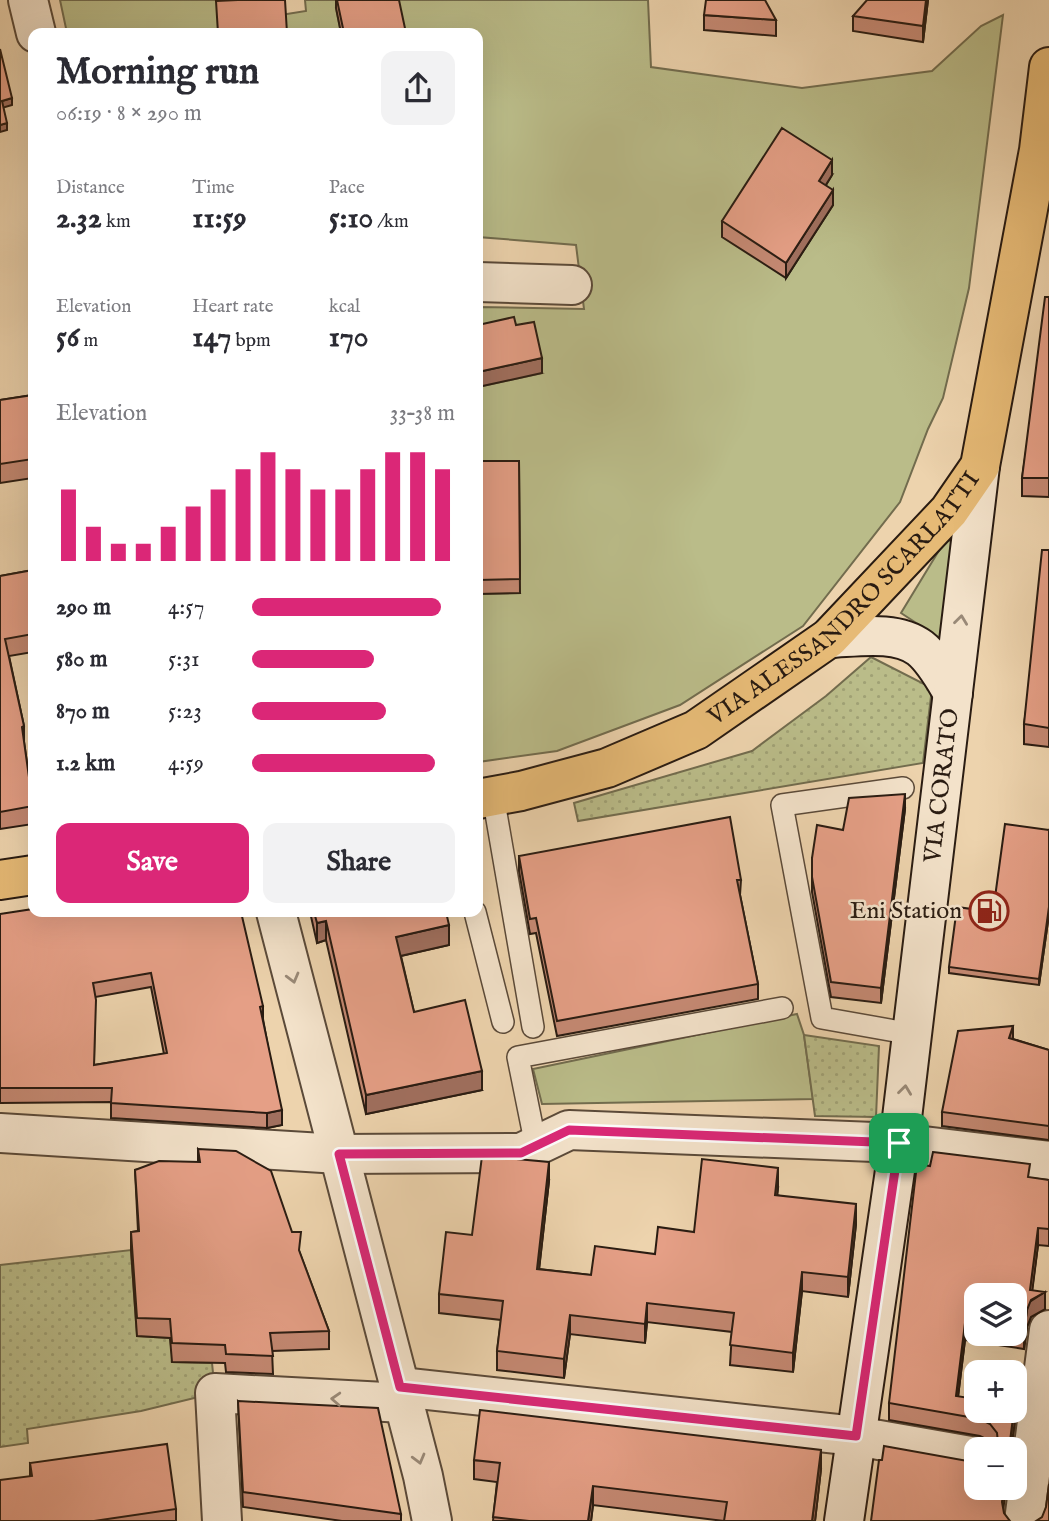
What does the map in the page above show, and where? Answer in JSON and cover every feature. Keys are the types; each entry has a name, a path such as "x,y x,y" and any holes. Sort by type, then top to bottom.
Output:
{"main road":[{"name":"VIA ALESSANDRO SCARLATTI","path":"485,798 607,768 696,730 829,638 949,512 980,466 1044,148 1049,67"},
{"path":"0,880 28,876"}],"street":[{"path":"28,0 35,28"},
{"path":"483,282 572,285"},
{"name":"VIA CORATO","path":"844,1521 899,1143 980,466"},
{"path":"829,638 893,637 920,648 941,673 953,693"},
{"path":"277,917 402,1395 432,1521"},
{"path":"0,1132 339,1154 521,1153 569,1130 899,1143 1049,1161"},
{"path":"1024,1521 1049,1330"},
{"path":"222,1521 215,1394 402,1395 856,1436 964,1455"}],"lane":[{"path":"903,788 782,806 822,1018 912,1034"},
{"path":"485,798 533,1027"},
{"path":"476,917 503,1022"},
{"path":"536,1146 518,1056 782,1008"}],"green space":[{"path":"60,0 266,0 268,17 306,11 305,0 376,0 336,8 340,28 66,28"},
{"path":"397,0 648,0 651,67 802,88 932,71 981,26 1003,15 969,288 943,398 900,502 803,626 680,705 557,751 483,761 483,594 520,593 483,489 483,386 542,373 483,343 483,307 584,309 576,245 483,237 483,28 403,28"},
{"path":"946,539 963,546 950,645 901,613"},
{"path":"871,657 932,688 923,763 578,821 574,803 752,751 826,696"},
{"path":"797,1014 804,1035 813,1099 542,1104 533,1069"},
{"path":"804,1035 879,1046 876,1117 815,1116"},
{"path":"131,1250 137,1336 170,1338 173,1362 212,1363 215,1393 141,1411 27,1429 28,1443 0,1447 0,1265"}],"building":[{"path":"285,0 287,28 218,28 216,1"},
{"path":"337,0 399,0 405,28 343,28"},
{"path":"706,0 765,0 776,20 704,15"},
{"path":"867,0 926,0 923,26 853,16"},
{"path":"0,49 12,98 2,101 7,123 0,125"},
{"path":"782,128 832,160 819,181 833,190 786,263 722,221"},
{"path":"1045,297 1049,297 1049,478 1022,478"},
{"path":"514,317 516,325 534,322 542,358 483,371 483,324"},
{"path":"28,396 28,460 0,464 0,400"},
{"path":"483,461 519,461 520,579 483,580"},
{"path":"1042,550 1049,550 1049,728 1024,724"},
{"path":"28,571 28,635 5,639 24,726 28,807 0,812 0,576"},
{"path":"905,794 881,988 831,982 812,877 817,825 843,830 849,798"},
{"path":"730,817 741,880 737,880 758,984 557,1021 536,918 530,919 519,856"},
{"path":"1005,824 1049,830 1049,907 1039,979 949,967 957,907 993,912"},
{"path":"28,910 28,917 242,917 263,1006 260,1007 282,1110 267,1113 111,1103 112,1088 0,1088 0,914","holes":["151,973 167,1053 94,1065 96,1000 93,983"]},
{"path":"315,917 447,917 449,925 396,937 414,1012 465,1000 482,1071 366,1095 326,921 317,923"},
{"path":"1013,1026 1009,1038 1049,1050 1049,1126 942,1112 958,1031"},
{"path":"198,1149 236,1151 271,1171 292,1232 301,1232 299,1250 329,1331 270,1333 273,1356 226,1354 225,1345 172,1343 170,1319 137,1318 131,1232 139,1231 135,1170 159,1161 200,1162"},
{"path":"933,1152 1030,1164 1028,1177 1049,1180 1049,1229 1038,1228 1030,1290 1045,1292 1031,1300 1027,1310 1027,1283 964,1283 964,1331 956,1396 964,1397 964,1416 889,1403 917,1164 930,1166"},
{"path":"482,1156 549,1162 537,1269 591,1275 595,1246 655,1254 658,1227 694,1232 702,1159 778,1168 775,1195 856,1204 848,1277 802,1272 793,1353 730,1345 734,1313 647,1303 645,1324 570,1315 564,1359 497,1351 503,1301 439,1294 446,1232 472,1235"},
{"path":"238,1401 378,1408 401,1514 243,1492"},
{"path":"480,1410 821,1450 812,1521 724,1521 727,1502 593,1486 588,1521 529,1521 493,1517 500,1463 474,1460"},
{"path":"988,1423 1012,1423 1011,1437 997,1437"},
{"path":"167,1444 176,1509 94,1521 0,1521 0,1480 32,1476 30,1463"},
{"path":"884,1446 964,1460 964,1500 1002,1500 1004,1513 1010,1521 871,1521 879,1460 882,1460"},
{"path":"1049,1484 1049,1521 1036,1521 1042,1517 1046,1507"}],"place":[{"name":"Eni Station","path":"989,911"}],"route":[{"path":"569,1130 899,1143 856,1436 400,1387 339,1154 521,1153 569,1130"}]}
